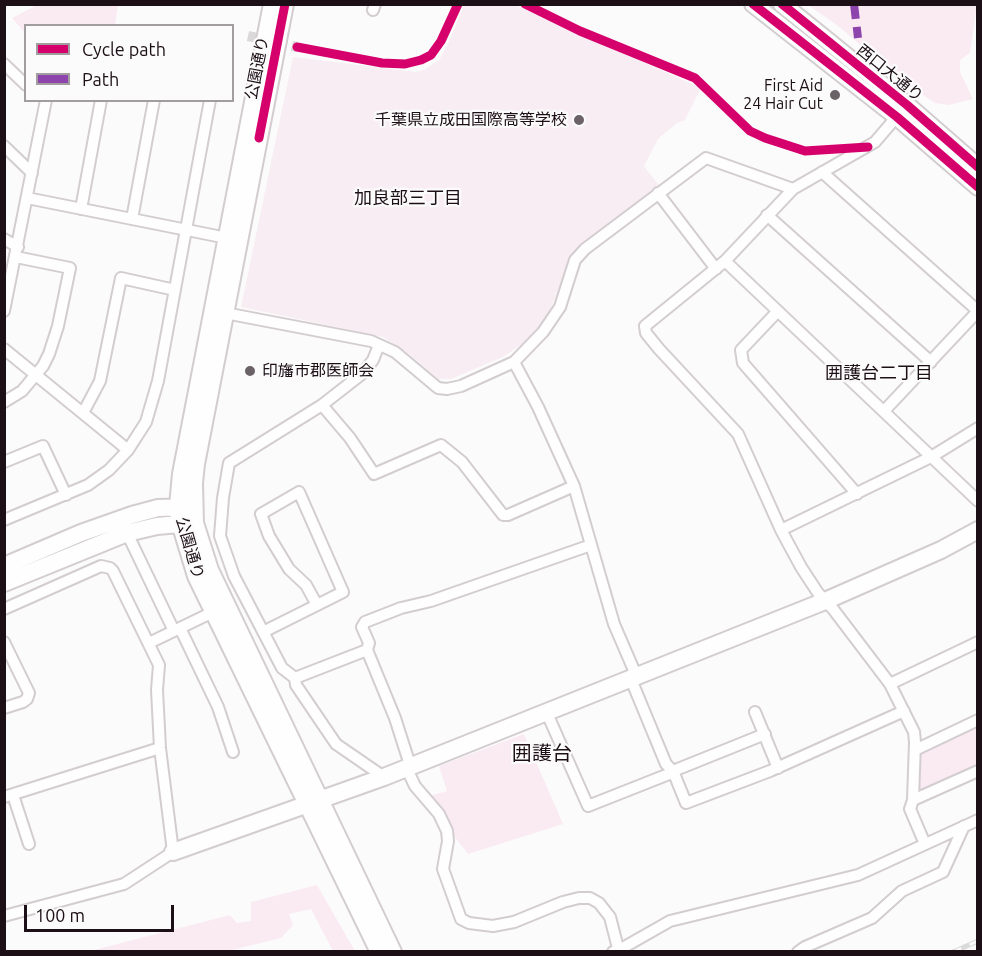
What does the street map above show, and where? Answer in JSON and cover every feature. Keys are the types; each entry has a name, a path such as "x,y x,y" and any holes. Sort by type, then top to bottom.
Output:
{"street":[{"name":"公園通り","path":"272,4 233,239 225,313 187,515 379,951"},
{"name":"公園通り","path":"285,4 181,474 196,576 313,803 393,951"},
{"name":"西口大通り","path":"753,4 840,62 978,167"},
{"name":"西口大通り","path":"782,4 840,62"},
{"path":"4,64 24,83"},
{"path":"5,310 44,102"},
{"path":"81,209 101,102"},
{"path":"132,219 154,102"},
{"path":"4,520 88,485 109,470 128,450 146,422 175,290 210,102"},
{"path":"902,111 875,142 793,189 725,261 645,326 646,333 738,434 781,530 801,567 818,593 833,609 890,684 914,732 913,800 910,809 925,844"},
{"name":"西口大通り","path":"902,111 978,187"},
{"path":"4,146 32,173"},
{"path":"225,313 371,341 395,352 438,388 461,386 514,362 543,332 560,307 575,260 585,249 706,158 793,189"},
{"path":"822,172 978,311 884,411"},
{"path":"658,193 716,269"},
{"path":"27,198 233,239"},
{"path":"767,215 931,362"},
{"path":"4,239 17,252 70,268 54,340 43,366 22,391 4,402"},
{"path":"725,261 978,501"},
{"path":"83,413 100,381 121,278 175,290"},
{"path":"777,312 741,350 743,363 857,494"},
{"path":"379,345 373,360 363,373 322,405 229,463 222,498 220,536 234,576 282,668 295,678 296,685 336,744 384,777"},
{"path":"4,349 128,450"},
{"path":"514,362 538,407 574,486 614,624 666,764 674,772 686,803 778,768 904,711"},
{"path":"322,405 350,438 374,474 441,445 462,462 502,515 508,515 574,486"},
{"path":"781,530 931,457 978,428"},
{"path":"4,462 43,446 66,495"},
{"path":"263,632 317,605 343,592 299,492 261,514 269,536 289,569 306,585 317,605"},
{"path":"4,566 81,533 132,515 158,508 187,515"},
{"path":"4,583 127,533 157,526 187,515"},
{"path":"4,916 124,884 173,852 384,777 825,601 941,550 978,530"},
{"path":"127,533 218,707 233,752"},
{"path":"591,545 431,601 400,608 365,622 362,627 369,643 367,650 395,718 415,786 439,814 447,831 448,841 443,869 461,919 469,923 493,926 514,922 563,902 590,898 598,903 610,917 617,951 670,921 852,877 978,820"},
{"path":"4,609 101,566 106,566 113,572 159,665 157,690 160,748 173,852"},
{"path":"149,643 213,612"},
{"path":"4,642 29,693 23,702 4,708"},
{"path":"890,684 978,642"},
{"path":"295,678 367,650"},
{"path":"546,711 588,806 765,734"},
{"path":"755,712 778,768"},
{"path":"915,750 978,720"},
{"path":"29,844 7,794 160,748"},
{"path":"913,800 978,771"},
{"path":"798,951 872,918 902,891 943,872 964,826"}],"shaded area":[{"path":"37,4 118,5 115,24 24,24 24,32 12,18"},
{"name":"千葉県立成田国際高等学校","path":"464,5 515,5 701,88 685,120 677,123 658,139 644,166 661,188 582,244 572,257 545,322 524,343 503,357 451,379 438,379 409,354 383,337 241,307 293,57 416,72 424,70 439,60"},
{"path":"808,5 977,5 970,53 960,60 960,72 973,99 949,105 935,103 903,82 837,25"},
{"path":"977,723 977,766 914,796 917,755"},
{"path":"524,734 563,824 468,854 429,796 447,791 439,766"},
{"path":"317,885 355,951 333,951 311,909 289,914 293,925 281,938 228,951 90,951 230,915 237,923 251,921 251,902"}],"tunnel":[{"path":"248,36 297,47"}],"railway":[{"path":"953,952 978,941"}],"marked path":[{"path":"854,4 858,38"}],"cycle path":[{"path":"259,138 285,4"},
{"path":"297,47 382,63 405,64 421,60 431,55 441,41 458,4"},
{"path":"525,4 580,31 695,78 750,131 765,138 805,151 868,147"},
{"path":"753,4 897,117 978,187"},
{"path":"782,4 907,105 978,167"}],"place":[{"name":"First Aid 24 Hair Cut","path":"835,95"},
{"name":"千葉県立成田国際高等学校","path":"579,120"},
{"name":"印旛市郡医師会","path":"250,371"}],"district":[{"name":"加良部三丁目","path":"408,198"},
{"name":"囲護台二丁目","path":"879,373"},
{"name":"囲護台","path":"542,753"}]}
